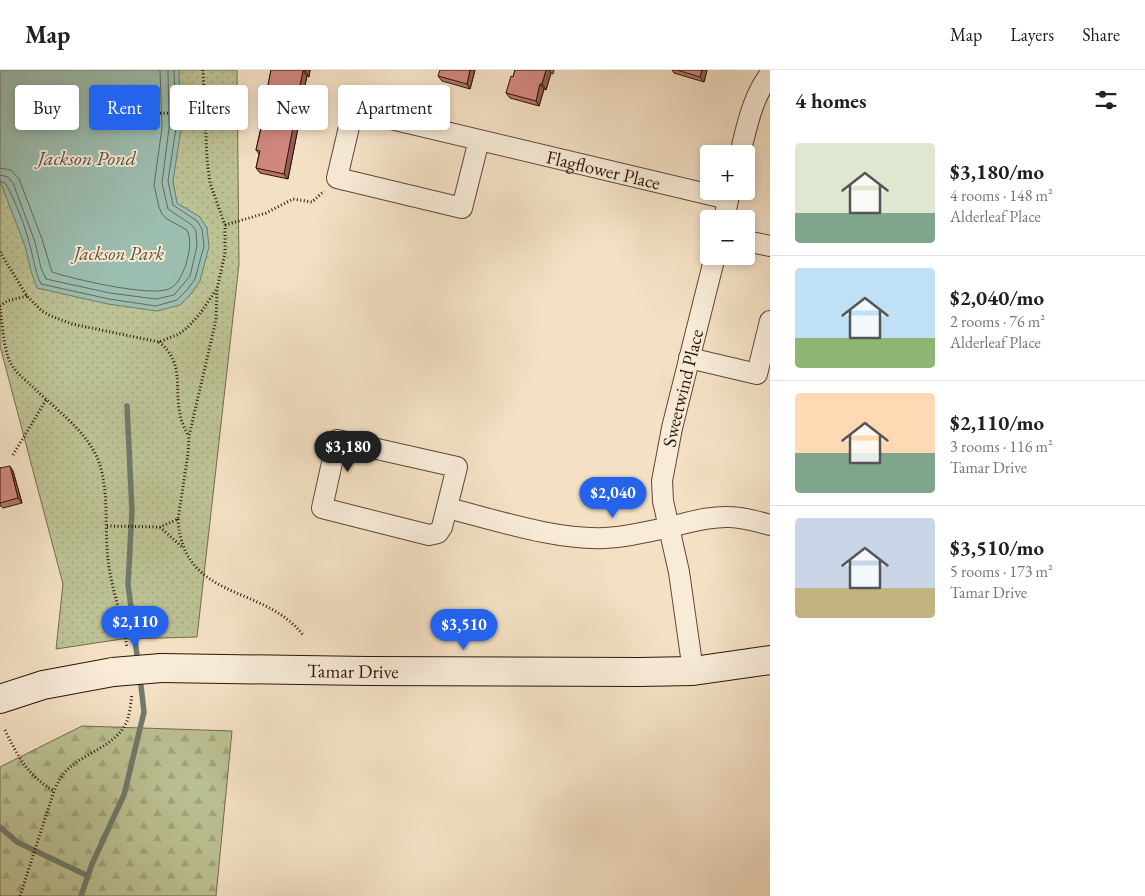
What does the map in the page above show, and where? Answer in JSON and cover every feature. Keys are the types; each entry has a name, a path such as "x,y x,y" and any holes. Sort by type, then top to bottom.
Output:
{"street":[{"path":"742,145 749,116 758,92 770,74"},
{"name":"Flagflower Place","path":"337,178 353,110 700,189"},
{"path":"337,178 462,208 479,140"},
{"path":"755,243 770,246"},
{"name":"Sweetwind Place","path":"693,670 679,572 663,500 662,481 672,428 713,265"},
{"path":"689,358 757,374 770,321"},
{"path":"337,440 457,467 447,508 442,527 438,532 429,535 322,508 337,440"},
{"path":"447,508 555,534 579,537 605,538 668,528 697,520 728,517 743,518 770,525"},
{"name":"Tamar Drive","path":"0,699 43,685 124,670 160,668 367,672 639,672 693,670 770,660"}],"path":[{"path":"203,70 203,85"},
{"path":"183,548 178,518 189,436 216,320 216,289 225,253 225,225 210,183 206,159 205,130"},
{"path":"225,225 266,213 293,199 312,202 337,178"},
{"path":"0,252 27,296 42,311 72,324 159,342 168,349 178,378 180,413 189,436"},
{"path":"159,342 179,334 188,327 199,315 216,289"},
{"path":"20,895 54,790 60,778 68,768 119,734 127,721 132,694 124,670 108,557 102,472 96,456 79,431 21,377 11,362 5,344 0,308 7,301 27,296"},
{"path":"13,456 46,400"},
{"path":"107,526 160,527 178,518"},
{"path":"160,527 183,548 191,561 208,578 243,597 276,610 291,621 303,635"},
{"path":"5,730 16,754 30,772 40,783 54,790"}],"green space":[{"name":"Jackson Park","path":"0,70 237,70 237,85 170,85 170,130 238,130 239,264 197,637 122,639 56,649 63,584 0,346"},
{"path":"82,726 232,731 216,896 0,896 0,767"}],"water":[{"name":"Jackson Pond","path":"0,70 179,70 180,85 170,85 170,130 181,130 173,181 177,203 200,217 207,228 209,247 200,281 180,305 157,311 108,304 37,288 25,246 0,181"}],"building":[{"path":"271,70 305,70 303,71 300,85 268,85"},
{"path":"440,70 470,70 467,84 438,76"},
{"path":"515,70 546,70 536,101 506,93 511,76 513,77"},
{"path":"677,70 702,70 700,77"},
{"path":"261,130 292,130 284,174 256,168 260,151 256,150"},
{"path":"10,466 18,498 0,503 0,468"}],"waterway":[{"path":"127,406 132,511 128,584 138,663"},
{"path":"81,896 92,864 124,795 144,712 140,677"},
{"path":"0,827 17,842 88,876"}]}
